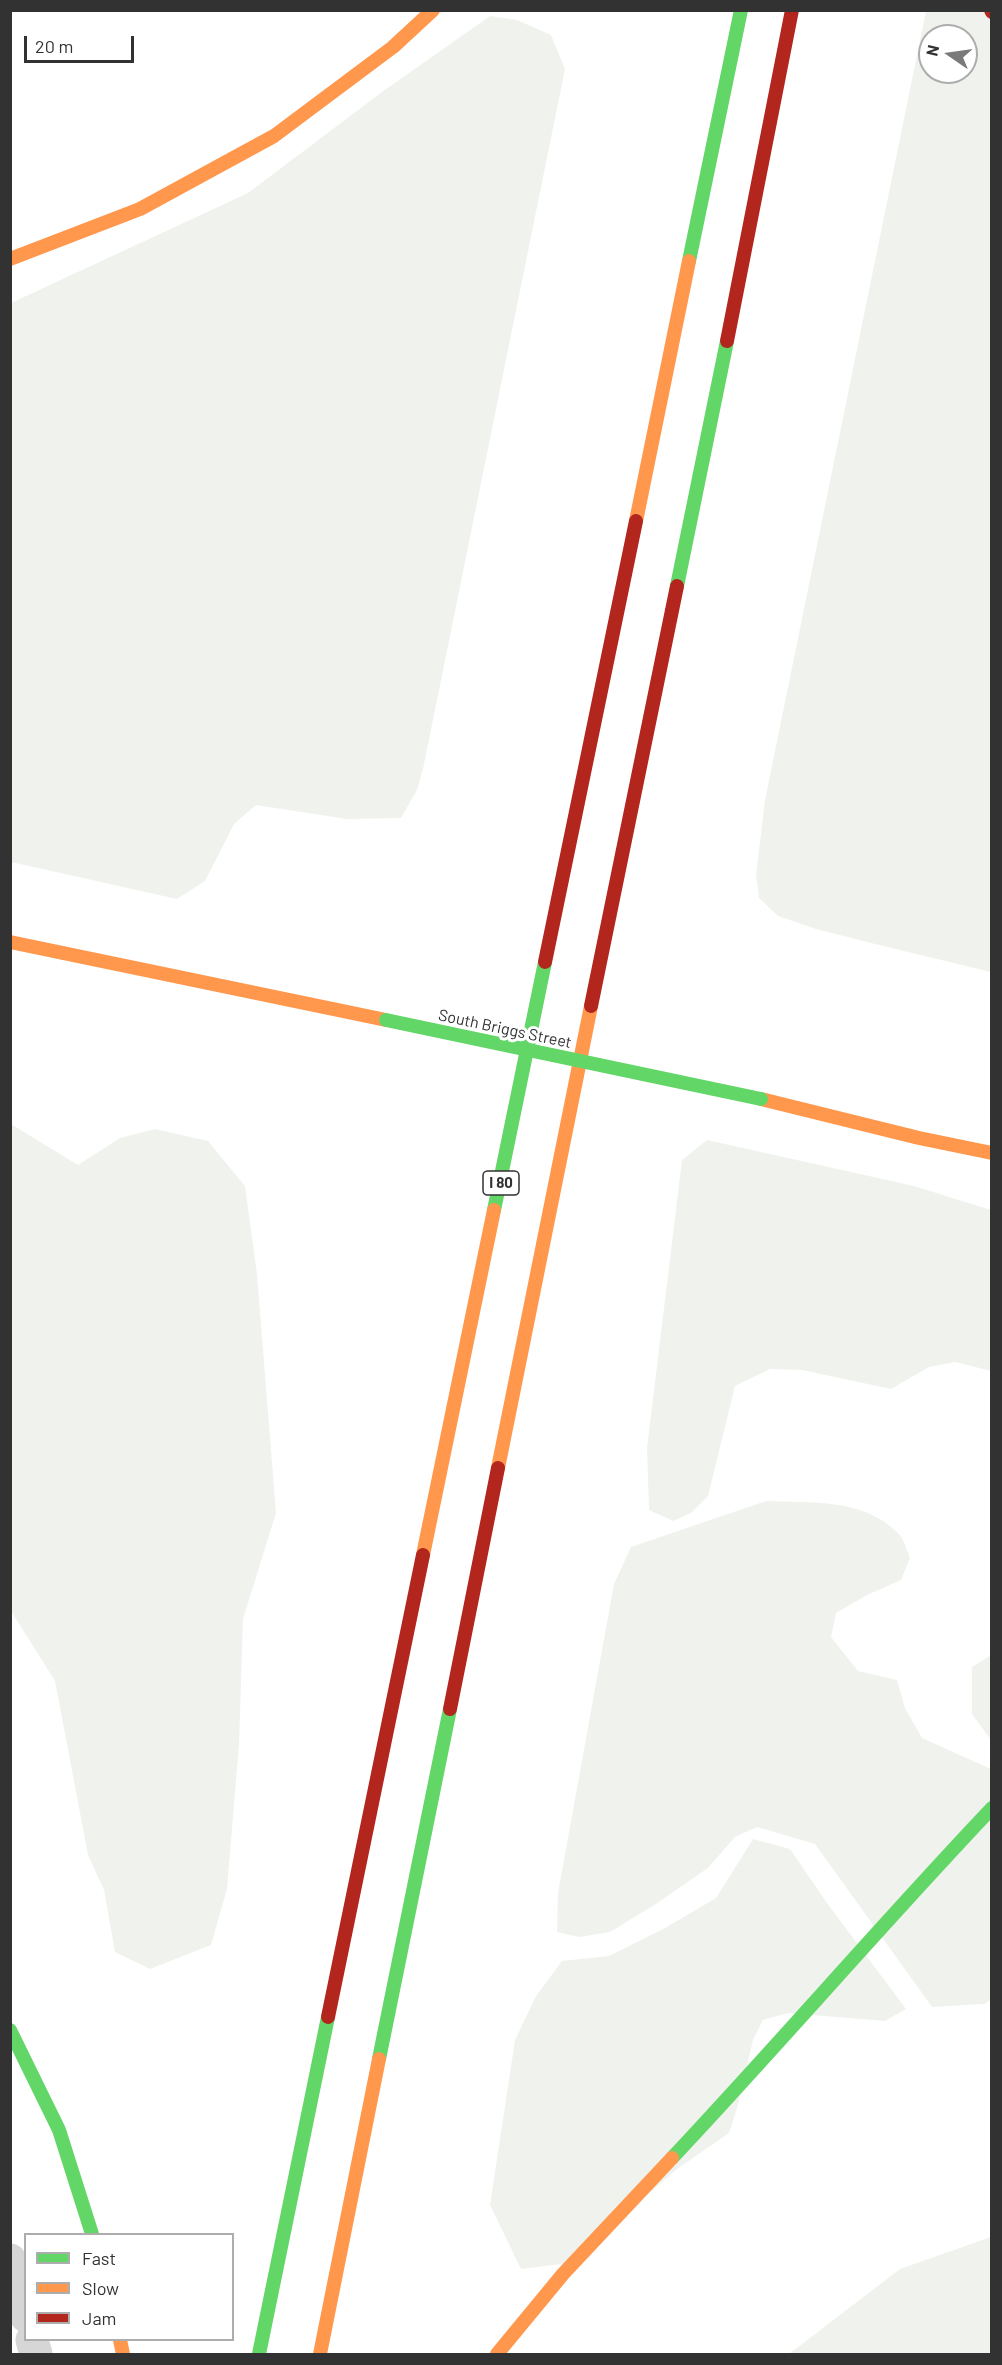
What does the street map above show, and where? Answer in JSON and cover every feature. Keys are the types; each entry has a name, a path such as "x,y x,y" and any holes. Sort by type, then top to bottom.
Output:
{"main road":[{"path":"10,259 140,209 274,136 393,47 433,10"},
{"name":"I 80","path":"260,2355 741,10"},
{"path":"320,2355 575,1083 758,191 792,10"},
{"name":"South Briggs Street","path":"10,942 761,1100 992,1153"},
{"path":"497,2355 562,2274 752,2073 898,1909 992,1808"},
{"path":"10,2030 59,2130 91,2233"}],"street":[{"path":"10,2260 24,2309"}],"shaded area":[{"path":"926,11 988,11 992,20 991,972 816,929 778,916 759,898 756,875 765,800 918,50 918,84 978,84 978,24 923,24"},
{"path":"490,16 517,20 551,35 565,69 417,790 401,818 347,819 256,805 234,824 205,881 177,899 11,862 11,303 248,193 382,92"},
{"path":"11,1124 78,1165 120,1138 155,1129 208,1141 245,1186 257,1274 276,1513 243,1619 239,1745 227,1889 211,1945 150,1969 115,1952 104,1890 88,1855 55,1681 11,1611"},
{"path":"707,1140 914,1186 991,1210 991,1371 955,1362 929,1367 891,1389 802,1370 770,1369 735,1386 708,1496 691,1513 673,1521 649,1510 647,1448 682,1160"},
{"path":"766,1501 818,1503 853,1508 884,1522 902,1538 910,1558 901,1580 867,1595 836,1613 831,1637 858,1671 897,1680 905,1708 922,1738 991,1769 991,2000 984,2004 932,2007 815,1844 757,1827 735,1837 708,1868 610,1932 579,1937 557,1932 558,1893 614,1584 631,1547"},
{"path":"991,1655 991,1740 972,1714 972,1667"},
{"path":"753,1839 790,1849 906,2009 885,2021 788,2013 763,2020 753,2040 729,2133 677,2169 570,2263 521,2269 490,2205 515,2040 536,1996 562,1961 609,1956 665,1928 716,1898"},
{"path":"991,2237 991,2354 789,2354 900,2269"}],"traffic: fast":[{"path":"689,261 741,10"},
{"path":"677,586 727,341"},
{"path":"494,1210 545,962"},
{"path":"386,1020 761,1099"},
{"path":"379,2059 450,1709"},
{"path":"672,2158 992,1808"},
{"path":"259,2354 328,2017"},
{"path":"10,2030 59,2130 92,2233"}],"traffic: slow":[{"path":"10,259 140,209 274,136 393,47 433,10"},
{"path":"636,521 689,261"},
{"path":"10,942 386,1020"},
{"path":"498,1468 591,1006"},
{"path":"761,1099 919,1138 992,1153"},
{"path":"423,1555 494,1210"},
{"path":"320,2354 379,2059"},
{"path":"497,2354 563,2274 672,2158"},
{"path":"120,2341 123,2354"}],"traffic: jam":[{"path":"727,341 792,10"},
{"path":"545,962 636,521"},
{"path":"591,1006 677,586"},
{"path":"450,1709 498,1468"},
{"path":"328,2017 423,1555"}]}
